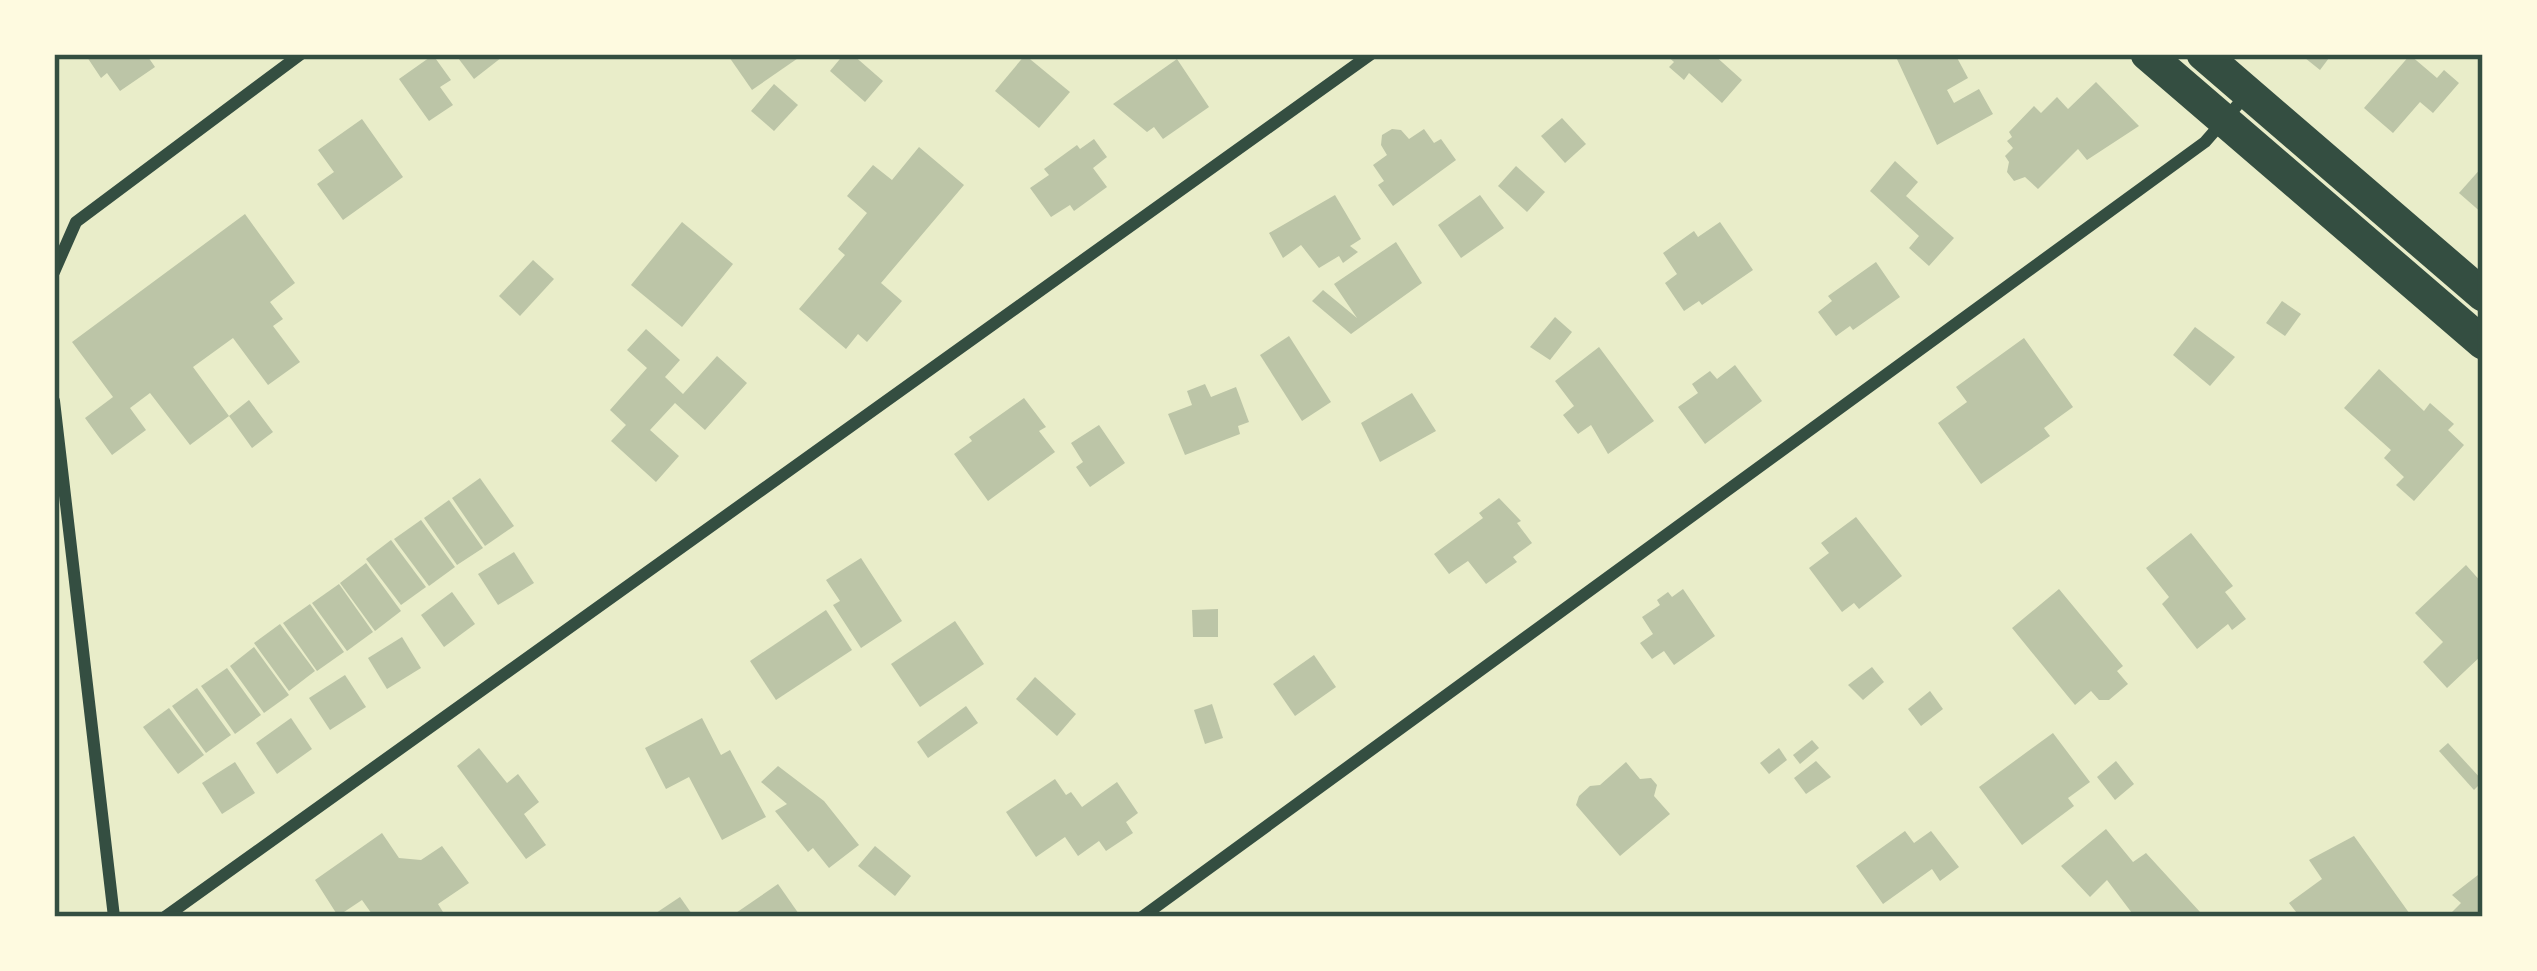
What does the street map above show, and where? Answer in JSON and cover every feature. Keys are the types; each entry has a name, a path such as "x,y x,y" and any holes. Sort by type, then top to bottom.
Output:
{"highway":[{"path":"2203,54 2483,295"},
{"path":"2160,58 2225,122 2483,343"}],"street":[{"path":"54,272 76,222 302,54"},
{"path":"165,917 1371,54"},
{"path":"1142,917 2205,142 2249,92"},
{"path":"54,401 114,917"}],"building":[{"path":"85,54 146,54 155,67 120,91 107,73 101,78"},
{"path":"455,54 506,54 474,79"},
{"path":"727,54 804,54 752,90"},
{"path":"844,54 852,54 883,81 865,102 830,71"},
{"path":"1665,54 1713,54 1742,80 1722,103 1689,73 1684,80 1669,67 1674,62"},
{"path":"1955,54 1968,78 1947,90 1954,103 1979,89 1993,114 1937,145 1896,57"},
{"path":"2300,54 2332,54 2320,70"},
{"path":"433,55 451,80 440,87 453,105 429,121 399,79"},
{"path":"1025,55 1070,92 1039,128 995,91"},
{"path":"2410,55 2437,78 2444,70 2459,83 2433,113 2420,102 2393,133 2364,108"},
{"path":"1177,59 1209,107 1163,139 1154,127 1147,132 1113,104"},
{"path":"2096,82 2139,126 2087,160 2078,149 2038,189 2025,177 2014,181 2005,156 2013,148 2007,141 2012,137 2009,132 2034,106 2041,113 2057,97 2068,109"},
{"path":"774,84 798,105 774,131 751,111"},
{"path":"1562,118 1586,144 1565,163 1541,136"},
{"path":"362,119 403,177 343,220 317,184 334,172 318,150"},
{"path":"1424,129 1434,143 1441,139 1456,160 1393,206 1378,185 1384,181 1373,165 1387,155 1382,135 1401,130 1409,139"},
{"path":"1094,139 1107,157 1093,168 1107,187 1074,211 1070,205 1051,217 1030,188 1049,175 1044,169 1077,145 1080,149"},
{"path":"919,147 964,185 881,283 902,301 867,342 858,334 846,349 799,309 845,255 838,249 867,213 847,196 873,165 892,180"},
{"path":"1895,161 1918,182 1906,196 1954,238 1929,266 1909,248 1919,236 1870,191"},
{"path":"1516,166 1545,192 1527,212 1498,186"},
{"path":"2483,166 2483,214 2459,193"},
{"path":"1335,195 1361,239 1350,246 1358,252 1343,263 1339,256 1319,268 1301,245 1283,258 1269,233"},
{"path":"1480,195 1504,228 1461,258 1438,225"},
{"path":"245,214 295,283 270,302 283,319 273,326 300,362 268,385 233,338 193,367 229,416 190,445 150,393 130,408 146,430 112,455 85,418 113,397 72,342"},
{"path":"682,222 733,264 682,327 631,285"},
{"path":"1720,222 1753,270 1702,305 1699,301 1684,311 1665,283 1677,274 1663,253 1694,231 1698,237"},
{"path":"1396,242 1422,283 1351,334 1312,301 1323,290 1357,318 1334,284"},
{"path":"533,260 554,279 520,316 499,296"},
{"path":"1876,262 1900,297 1853,330 1850,326 1836,336 1818,312 1832,301 1828,296"},
{"path":"2282,301 2301,314 2285,336 2266,323"},
{"path":"1555,317 1572,332 1550,360 1530,347"},
{"path":"2195,327 2235,357 2210,386 2173,355"},
{"path":"646,329 680,360 665,377 683,394 717,356 747,383 705,430 675,403 650,430 679,456 656,482 611,441 626,425 610,410 647,368 627,350"},
{"path":"1289,336 1331,402 1302,421 1260,355"},
{"path":"2024,338 2073,407 2044,428 2050,436 1981,484 1938,423 1967,402 1956,387"},
{"path":"1599,347 1654,421 1608,454 1591,425 1578,434 1563,415 1574,406 1555,381"},
{"path":"1735,365 1762,401 1705,444 1678,407 1698,393 1692,384 1710,371 1717,379"},
{"path":"2379,369 2424,411 2430,403 2454,424 2448,430 2464,445 2414,501 2396,485 2404,477 2384,458 2391,450 2344,408"},
{"path":"1205,384 1211,397 1236,387 1249,422 1238,426 1240,434 1185,455 1168,414 1192,405 1187,391"},
{"path":"1412,393 1436,431 1380,462 1361,423"},
{"path":"1024,398 1046,427 1039,431 1055,452 988,501 954,454 972,441 969,437"},
{"path":"249,400 273,432 252,448 229,416"},
{"path":"1099,425 1125,463 1090,487 1076,467 1083,462 1071,443"},
{"path":"480,478 514,526 485,546 452,498"},
{"path":"1499,498 1521,521 1517,523 1532,543 1513,557 1517,562 1486,584 1468,561 1449,574 1434,554 1483,518 1479,513"},
{"path":"449,500 483,548 457,565 424,518"},
{"path":"1856,517 1902,576 1859,609 1854,603 1842,612 1809,568 1829,553 1821,543"},
{"path":"421,520 455,567 429,586 394,539"},
{"path":"2191,533 2233,586 2225,592 2246,619 2232,630 2228,624 2197,649 2162,604 2169,597 2146,568"},
{"path":"391,540 426,587 401,605 366,559"},
{"path":"514,552 534,583 498,605 478,574"},
{"path":"861,558 902,621 861,648 833,605 840,601 826,580"},
{"path":"366,563 401,611 375,631 340,583"},
{"path":"2466,565 2483,584 2483,654 2447,688 2423,662 2443,642 2415,613"},
{"path":"339,584 373,632 347,651 312,603"},
{"path":"1683,589 1715,636 1674,665 1664,651 1652,659 1640,643 1653,634 1642,617 1660,605 1657,600 1668,592 1672,597"},
{"path":"2059,589 2123,666 2117,671 2128,684 2109,700 2099,700 2091,691 2075,705 2012,628"},
{"path":"452,592 475,624 444,647 421,615"},
{"path":"310,604 344,652 317,671 283,623"},
{"path":"1218,609 1218,637 1193,637 1192,610"},
{"path":"826,610 852,650 776,700 750,661"},
{"path":"955,621 984,664 920,707 891,664"},
{"path":"280,624 315,671 289,691 254,643"},
{"path":"402,637 421,668 387,689 368,658"},
{"path":"254,647 289,695 264,713 230,666"},
{"path":"1314,655 1336,687 1295,716 1273,684"},
{"path":"1872,667 1884,682 1863,700 1848,685"},
{"path":"227,668 261,715 235,734 201,686"},
{"path":"345,675 366,707 330,730 309,698"},
{"path":"1035,677 1076,714 1057,736 1016,699"},
{"path":"197,688 231,735 206,753 172,706"},
{"path":"1930,691 1943,709 1921,726 1908,709"},
{"path":"1212,704 1223,738 1205,744 1194,710"},
{"path":"966,706 978,723 928,758 917,742"},
{"path":"169,708 204,755 178,774 143,727"},
{"path":"291,718 312,749 277,774 256,743"},
{"path":"702,718 721,755 730,750 766,817 722,840 689,777 666,789 645,748"},
{"path":"2053,733 2090,782 2068,798 2074,806 2022,845 1979,787"},
{"path":"1812,740 1819,748 1800,764 1793,755"},
{"path":"2448,743 2483,781 2474,790 2439,751"},
{"path":"479,748 507,783 518,774 539,802 524,814 546,845 526,859 457,766"},
{"path":"1779,748 1787,760 1769,774 1760,763"},
{"path":"1816,761 1831,777 1806,794 1794,778"},
{"path":"2116,761 2134,784 2115,800 2097,777"},
{"path":"235,762 255,793 222,814 202,783"},
{"path":"1626,762 1640,779 1651,778 1657,785 1654,796 1670,814 1620,856 1576,805 1590,786 1600,785"},
{"path":"778,766 824,801 859,845 829,868 813,848 808,852 775,811 787,804 761,782"},
{"path":"1055,779 1082,807 1117,782 1138,813 1126,822 1133,833 1106,851 1099,841 1078,856 1065,837 1036,857 1006,812"},
{"path":"2106,829 2133,862 2146,853 2200,912 2195,917 2135,917 2107,880 2090,897 2061,866"},
{"path":"1905,831 1914,843 1931,831 1959,867 1940,881 1932,869 1883,904 1856,866"},
{"path":"382,833 399,858 421,860 442,846 469,883 438,904 443,912 435,917 374,917 362,900 338,916 315,880"},
{"path":"2354,836 2412,917 2300,917 2289,903 2322,879 2309,860"},
{"path":"875,846 911,876 895,896 858,866"},
{"path":"2478,875 2483,881 2483,917 2447,917 2461,903 2452,895"},
{"path":"778,884 801,917 730,917"},
{"path":"680,897 694,917 650,917"}]}
